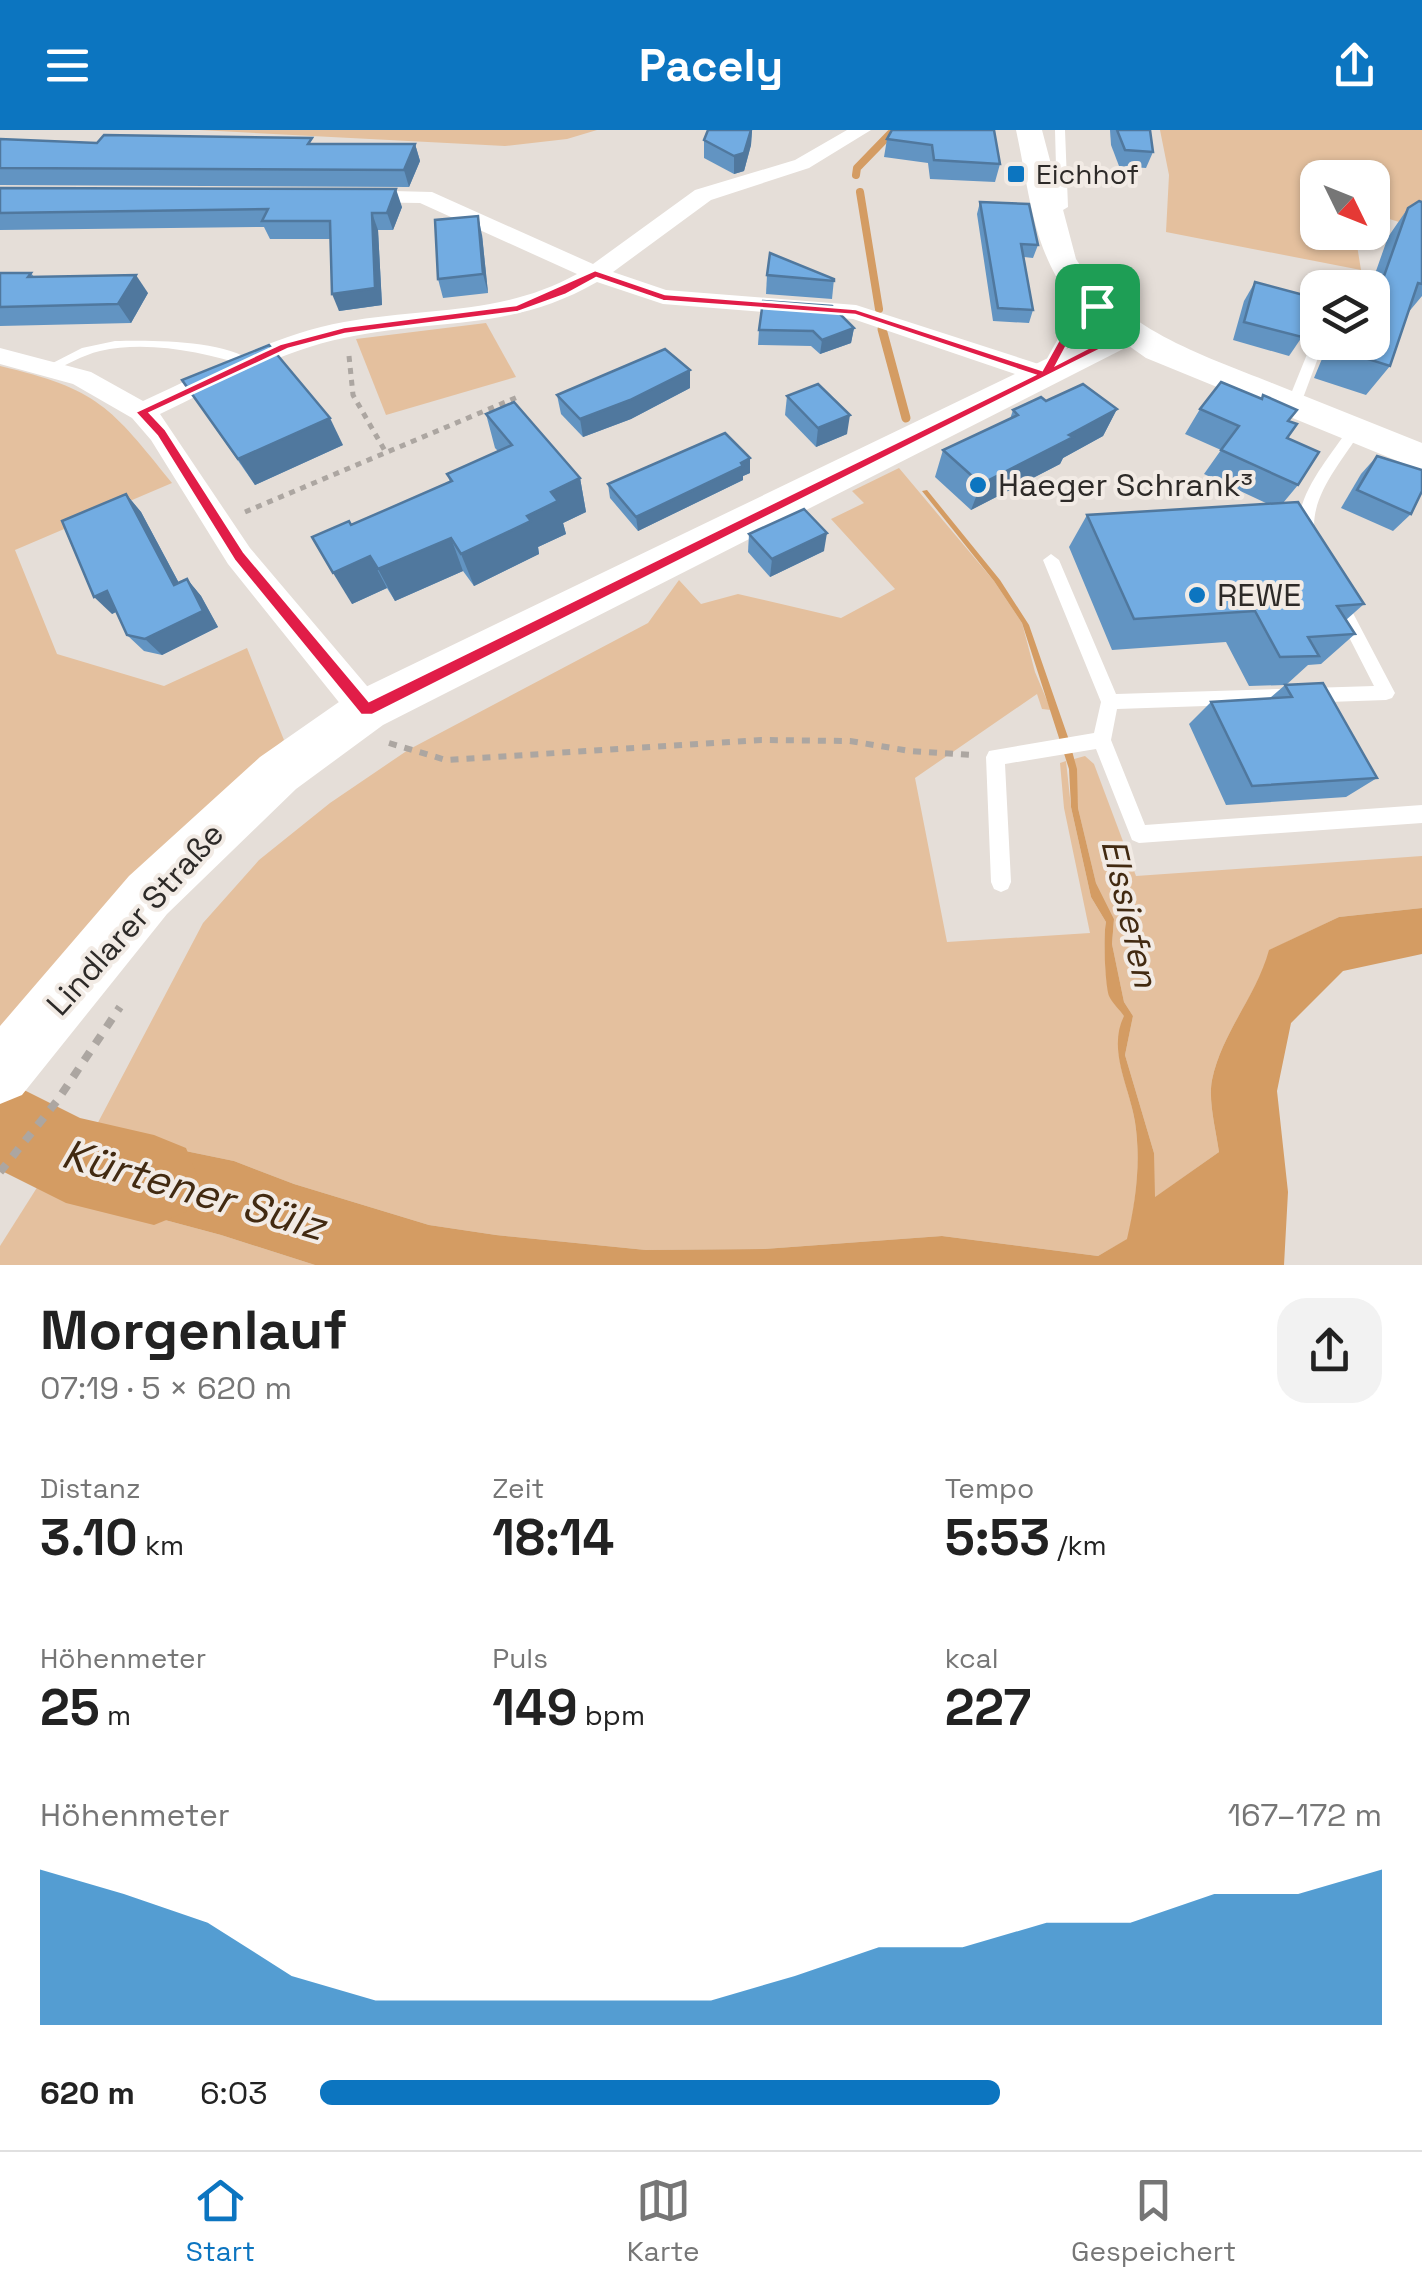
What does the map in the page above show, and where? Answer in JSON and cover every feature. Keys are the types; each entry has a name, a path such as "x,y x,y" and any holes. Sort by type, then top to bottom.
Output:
{"main road":[{"path":"1029,130 1060,259 1074,282 1105,314 1158,350 1422,458"},
{"path":"1045,375 1069,325 1074,282"},
{"name":"Lindlarer Straße","path":"7,1065 148,895 278,773 385,722 1129,332"},
{"path":"1045,375 1116,368 1228,379"}],"street":[{"path":"142,412 284,346 344,330 518,308 561,293 595,274 703,196 802,164 861,130"},
{"path":"328,196 424,197 595,274 663,297 856,312 1045,375"},
{"path":"0,356 82,378 142,412 181,462 216,524 385,722"}],"lane":[{"path":"1046,206 1063,206 1060,130"},
{"path":"49,368 100,347 122,346 198,349 230,354 248,362"},
{"path":"1293,406 1311,360"},
{"path":"1316,556 1302,524 1307,507 1354,432"},
{"path":"1052,560 1110,702 1102,740 1140,834 1422,814"},
{"path":"1110,702 1386,693 1332,588"},
{"path":"1001,882 995,757 1102,740"}],"path":[{"path":"344,330 350,346 348,382 385,451"},
{"path":"216,524 520,396"},
{"path":"385,722 386,742 446,760 761,740 850,741 910,751 995,757"},
{"path":"0,1172 65,1088 130,992"}],"shaded area":[{"path":"199,130 597,130 567,139 505,146"},
{"path":"1160,130 1422,130 1422,229 1390,219 1390,160 1300,160 1300,250 1358,250 1361,270 1166,232 1169,175"},
{"path":"486,323 516,377 386,415 356,339"},
{"path":"0,366 60,383 100,405 133,436 172,483 15,550 57,654 164,686 247,648 284,740 217,798 0,1029"},
{"path":"899,468 994,581 1022,623 1035,672 1051,710 1042,709 1037,694 915,778 947,942 1090,933 1064,808 1060,763 1066,761 1071,807 1091,897 1106,922 1108,990 1125,1016 1119,1055 1138,1152 1128,1239 1098,1256 942,1236 764,1249 646,1250 496,1235 429,1225 294,1184 234,1161 93,1132 203,923 259,860 330,803 408,750 648,623 679,580 701,604 738,594 841,618 895,589 831,519 864,503 852,491"},
{"path":"1085,756 1094,764 1136,876 1422,856 1422,908 1339,917 1270,950 1223,1046 1212,1080 1219,1152 1154,1198 1154,1153 1125,1055 1133,1016 1124,1002 1112,944 1114,919 1096,883 1078,808 1074,759"},
{"path":"38,1186 221,1235 315,1265 0,1265 0,1246"}],"water":[{"path":"927,490 1000,580 1029,625 1069,740 1077,769 1078,808 1096,883 1114,919 1112,944 1124,1002 1133,1016 1125,1055 1154,1153 1155,1197 1219,1152 1212,1080 1223,1046 1269,950 1339,917 1422,908 1422,954 1343,971 1291,1023 1277,1091 1288,1192 1284,1265 315,1265 221,1235 38,1186 93,1132 234,1161 294,1184 429,1225 496,1235 646,1250 764,1249 942,1236 1098,1256 1127,1239 1138,1152 1119,1056 1119,1029 1124,1016 1110,999 1106,922 1091,897 1071,807 1069,769 1022,623 994,581 922,491"}],"building":[{"path":"708,130 751,130 744,153 734,156 704,140"},
{"path":"892,130 994,130 1000,164 934,160 932,145 887,139"},
{"path":"1117,130 1150,130 1153,152 1125,150"},
{"path":"104,135 312,138 308,144 415,144 404,170 0,168 0,139 97,143"},
{"path":"0,188 396,189 387,213 372,213 375,288 332,294 330,221 262,221 268,209 0,213"},
{"path":"980,202 1029,204 1038,245 1021,244 1033,310 998,308"},
{"path":"1422,202 1422,284 1418,283 1390,366 1371,360 1390,360 1390,270 1386,270 1408,208"},
{"path":"478,216 483,274 438,279 435,220"},
{"path":"770,253 834,279 834,281 767,275"},
{"path":"0,273 31,273 28,277 136,275 118,304 0,307"},
{"path":"1255,282 1300,294 1300,336 1244,322"},
{"path":"763,301 832,306 854,328 822,340 813,331 759,330"},
{"path":"269,345 330,418 238,459 182,380"},
{"path":"665,349 690,370 630,400 580,419 557,395"},
{"path":"1221,382 1297,410 1288,421 1297,424 1287,438 1319,452 1298,485 1221,450 1239,426 1200,409"},
{"path":"818,384 850,415 818,428 787,396"},
{"path":"1083,384 1117,409 1069,435 1073,437 981,484 943,450 1018,415 1013,410 1041,397 1046,401"},
{"path":"514,402 580,478 551,492 558,501 527,516 531,521 461,554 451,538 378,569 370,556 333,573 312,537 349,521 351,525 452,481 447,474 512,445 486,414"},
{"path":"725,433 750,458 741,463 743,466 636,517 608,484"},
{"path":"1377,456 1422,470 1422,491 1411,514 1357,490"},
{"path":"126,494 174,585 187,579 203,611 145,639 127,635 107,591 94,597 62,521"},
{"path":"1298,502 1364,604 1337,606 1355,634 1308,637 1319,656 1280,657 1255,611 1134,619 1087,515"},
{"path":"804,509 827,533 772,559 749,534"},
{"path":"1323,683 1377,778 1252,786 1211,702 1292,697 1285,685"}],"waterway":[{"name":"Elssiefen","path":"856,175 857,168 890,134"},
{"name":"Elssiefen","path":"860,192 879,309"},
{"name":"Elssiefen","path":"882,329 906,418"},
{"name":"Kürtener Sülz","path":"0,1121 66,1159 154,1180"}],"place":[{"name":"Eichhof","path":"1016,174"},
{"name":"Haeger Schrank³","path":"978,485"},
{"name":"REWE","path":"1197,595"}],"route":[{"path":"1097,306 1074,282 1068,334 1045,375 856,312 663,297 595,274 561,293 518,308 344,330 284,346 142,412 162,433 239,556 366,710 628,577 1045,375 1129,332 1097,306"}]}
